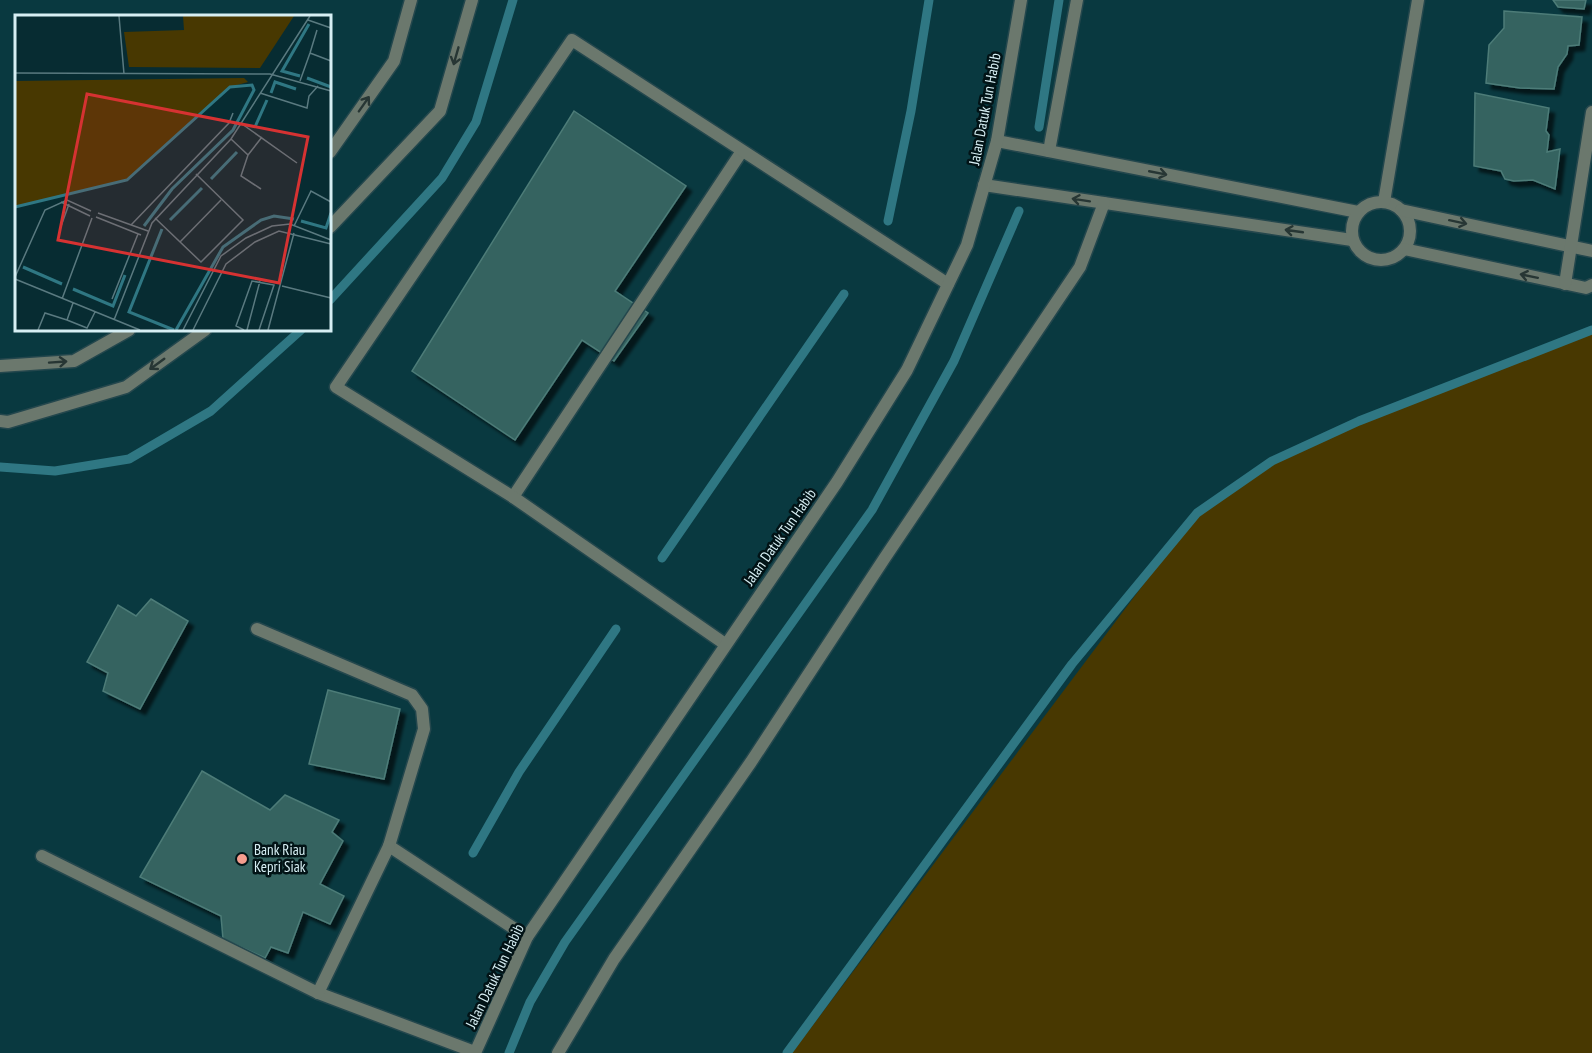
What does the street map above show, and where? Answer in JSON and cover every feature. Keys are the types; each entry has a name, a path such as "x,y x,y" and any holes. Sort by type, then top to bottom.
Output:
{"street":[{"path":"332,149 394,61 411,0"},
{"path":"332,225 440,111 472,0"},
{"name":"Jalan Datuk Tun Habib","path":"475,1053 527,938 837,482 907,370 967,245 998,141 1021,0"},
{"path":"1049,151 1077,0"},
{"path":"1384,202 1418,0"},
{"path":"725,644 513,497 336,387 572,40 948,284"},
{"path":"1565,284 1592,112"},
{"path":"998,141 1358,212"},
{"path":"513,497 742,151"},
{"path":"984,185 1352,240"},
{"path":"1401,210 1407,217 1410,234 1404,249 1389,259 1380,261 1363,254 1352,240 1351,230 1358,212 1365,206 1384,202 1401,210 1592,251"},
{"path":"558,1053 614,959 751,762 1080,267 1104,203"},
{"path":"1404,249 1565,284 1586,288 1592,285"},
{"path":"0,366 74,361 125,332"},
{"path":"0,421 8,422 126,387 202,332"},
{"path":"257,629 412,695 422,709 424,729 389,846 318,993"},
{"path":"389,846 527,938"},
{"path":"42,856 318,993 475,1053"}],"shaded area":[{"path":"0,0 1592,0 1592,1053 0,1053"},
{"path":"1592,330 1592,1053 792,1053 1197,513 1272,461 1359,421"}],"building":[{"path":"1553,0 1586,0 1584,9 1558,7"},
{"path":"1504,11 1582,17 1579,45 1568,46 1567,54 1558,67 1554,89 1520,88 1486,83 1489,45 1504,28"},
{"path":"1475,93 1549,108 1546,131 1549,135 1547,152 1560,149 1555,189 1533,180 1505,179 1501,171 1474,166"},
{"path":"574,111 686,186 615,291 648,313 614,361 582,340 515,440 412,371"},
{"path":"151,599 188,621 140,709 103,691 108,673 87,662 118,605 136,616"},
{"path":"328,690 400,709 384,779 309,764"},
{"name":"Bank Riau Kepri Siak","path":"202,771 270,810 285,795 339,820 332,832 343,841 320,884 344,896 330,924 303,912 288,953 271,947 265,958 223,939 221,916 140,877"}],"waterway":[{"path":"332,298 442,178 476,122 513,0"},
{"path":"888,221 911,111 929,0"},
{"path":"1039,127 1059,0"},
{"path":"509,1053 530,1002 565,942 872,510 954,361 1019,211"},
{"path":"662,558 844,294"},
{"path":"787,1053 1072,664 1197,513 1272,461 1359,421 1592,330"},
{"path":"0,467 55,471 129,459 211,411 299,332"},
{"path":"473,853 519,772 616,629"}],"place":[{"name":"Bank Riau Kepri Siak","path":"242,859"}]}
